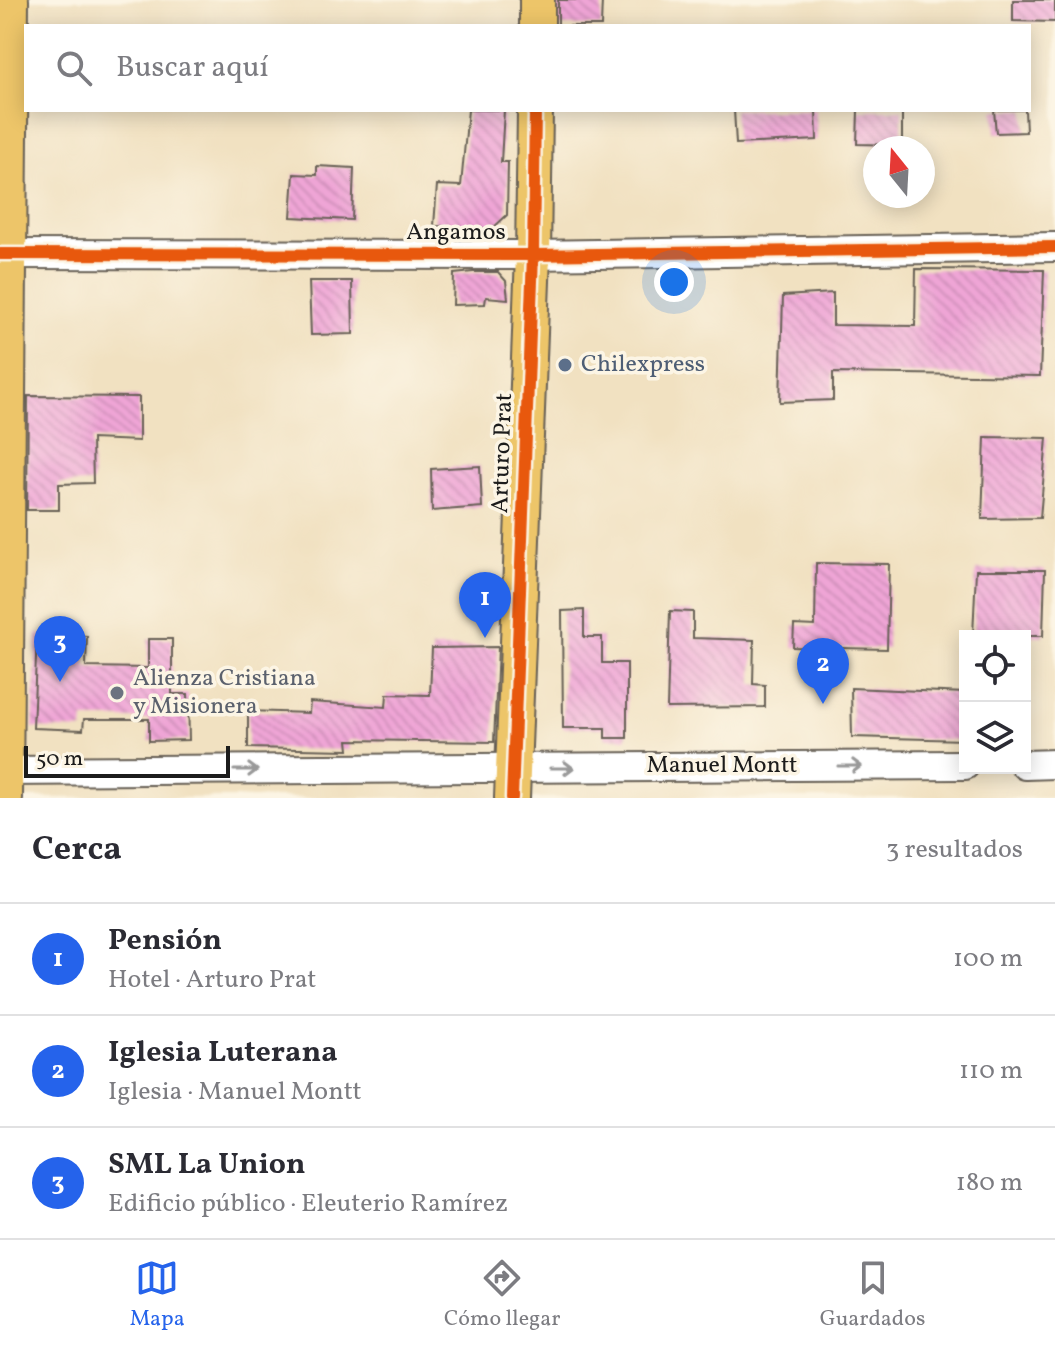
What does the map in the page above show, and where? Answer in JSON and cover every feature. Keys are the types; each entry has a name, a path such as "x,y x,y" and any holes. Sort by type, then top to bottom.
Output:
{"main road":[{"path":"4,780 5,254 11,0"},
{"path":"537,0 537,24"},
{"name":"Arturo Prat","path":"512,783 533,255 535,112"}],"street":[{"name":"Angamos","path":"5,254 533,255 1055,247"},
{"path":"1031,765 1055,764"},
{"name":"Manuel Montt","path":"4,780 512,783 959,765"}],"building":[{"path":"558,0 602,0 601,24 558,24"},
{"path":"1013,0 1055,0 1055,22 1013,21"},
{"path":"468,112 504,112 501,162 508,162 507,215 492,229 434,226 437,185 461,186"},
{"path":"734,112 816,112 817,140 736,144"},
{"path":"858,112 902,112 902,136 863,136 863,144 857,144"},
{"path":"994,112 1025,112 1026,132 996,133"},
{"path":"317,166 354,168 352,220 291,217 294,174 317,175"},
{"path":"916,269 1044,270 1040,376 833,373 833,400 780,402 783,296 833,293 833,325 915,326"},
{"path":"498,272 506,281 508,299 486,297 485,304 453,305 454,274"},
{"path":"309,281 352,281 353,334 311,335"},
{"path":"28,396 139,397 139,441 92,439 93,483 59,484 59,510 27,510"},
{"path":"985,437 1047,438 1040,518 982,519"},
{"path":"480,466 482,507 432,511 431,469"},
{"path":"816,563 889,564 887,649 793,647 794,625 815,626"},
{"path":"976,570 1045,570 1043,636 1031,636 1031,630 973,630"},
{"path":"584,610 584,637 602,637 602,663 627,663 627,738 605,738 605,728 563,728 562,611"},
{"path":"670,611 693,612 693,638 754,640 753,684 765,685 765,707 667,708"},
{"path":"37,634 87,636 86,667 148,668 148,639 172,639 172,694 188,694 189,740 149,741 149,719 84,719 83,730 33,728"},
{"path":"498,647 494,742 348,740 349,750 248,748 248,711 309,713 310,702 386,707 387,694 430,695 432,648"},
{"path":"851,688 959,693 959,740 852,737"}],"cycle path":[{"path":"512,798 533,255 535,112"},
{"path":"0,254 533,255 1055,247"}],"place":[{"name":"Chilexpress","path":"565,365"},
{"name":"Pensión","path":"485,638"},
{"name":"SML La Union","path":"60,682"},
{"name":"Alienza Cristiana y Misionera","path":"117,693"},
{"name":"Iglesia Luterana","path":"823,704"}]}
